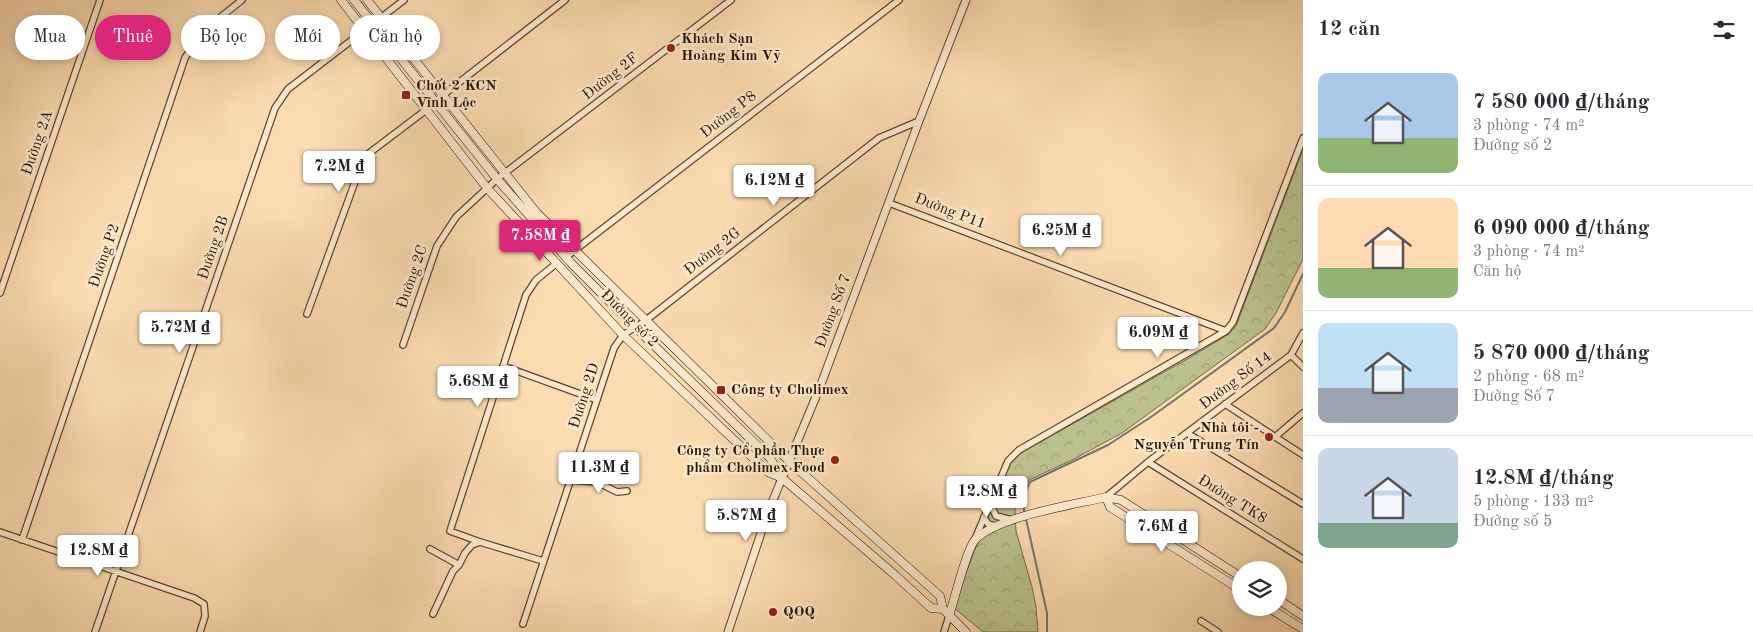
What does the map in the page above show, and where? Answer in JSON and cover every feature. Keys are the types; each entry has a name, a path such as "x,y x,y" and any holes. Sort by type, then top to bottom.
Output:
{"main road":[{"name":"Đường số 2","path":"340,0 352,15"},
{"name":"Đường số 2","path":"354,0 365,15"},
{"name":"Đường số 2","path":"367,0 379,15"},
{"name":"Đường số 2","path":"387,60 487,188 623,335 768,472 782,478 931,608 943,609"},
{"name":"Đường số 2","path":"401,60 497,180 566,257 770,458 782,478"},
{"name":"Đường số 2","path":"415,60 536,212 790,462 940,596 943,609 966,632"},
{"path":"770,458 790,462"},
{"path":"1106,497 1110,507 1232,584"},
{"path":"949,616 974,540 995,526 1012,520 1106,497 1120,500 1232,570"},
{"path":"1287,605 1303,616"},
{"path":"1283,616 1303,629"}],"street":[{"name":"Đường 2A","path":"0,294 100,0"},
{"name":"Đường P2","path":"22,540 185,58 202,32 242,0"},
{"name":"Đường 2B","path":"385,15 404,0"},
{"path":"443,95 565,0"},
{"name":"Đường 2F","path":"497,180 731,0"},
{"name":"Đường P8","path":"566,257 899,0"},
{"name":"Đường Số 7","path":"728,632 765,522 820,387 966,0"},
{"name":"Đường 2B","path":"95,632 274,108 288,89 350,40"},
{"path":"307,314 364,157 426,110"},
{"name":"Đường 2G","path":"635,327 879,138 920,121"},
{"path":"974,540 1008,461 1019,450 1226,331 1240,308 1303,138"},
{"name":"Đường 2C","path":"403,345 437,246 456,217 497,180"},
{"name":"Đường P11","path":"889,203 1226,331"},
{"path":"543,561 450,531 526,295 536,280 557,263"},
{"name":"Đường 2D","path":"523,624 614,348 623,335 635,327"},
{"name":"Đường Số 14","path":"1106,497 1148,462 1291,355 1303,333"},
{"path":"1291,355 1303,367"},
{"path":"503,366 597,400"},
{"path":"1225,404 1303,455"},
{"path":"1275,437 1303,412"},
{"path":"1187,433 1303,504"},
{"name":"Đường TK8","path":"1148,462 1303,559"},
{"path":"570,480 597,482 617,492 627,491"},
{"path":"990,502 996,516 1012,520"},
{"path":"984,517 988,524 995,526"},
{"path":"0,532 188,596 204,604 205,616 200,632"},
{"path":"433,614 452,571 459,565 465,553 472,546 480,542"},
{"path":"430,549 459,565"},
{"path":"944,632 949,616"},
{"path":"1201,621 1218,632"}],"green space":[{"path":"1303,149 1303,259 1276,313 1265,329 1122,433 1074,459 1029,480 1017,496 1015,510 1016,531 1032,587 1038,632 983,632 953,607 1007,466 1019,454 1229,334 1236,326"}],"waterway":[{"path":"1025,515 1024,498 1030,482 1108,445 1151,417 1274,328 1285,312 1303,274"},
{"path":"1026,519 1047,613 1047,632"}],"place":[{"name":"Khách Sạn Hoàng Kim Vỹ","path":"671,48"},
{"name":"Chốt 2 KCN Vĩnh Lộc","path":"406,95"},
{"name":"Công ty Cholimex","path":"721,390"},
{"name":"Nhà tôi - Nguyễn Trung Tín","path":"1269,437"},
{"name":"Công ty Cổ phần Thực phẩm Cholimex Food","path":"835,460"},
{"name":"QOQ","path":"773,612"}]}
